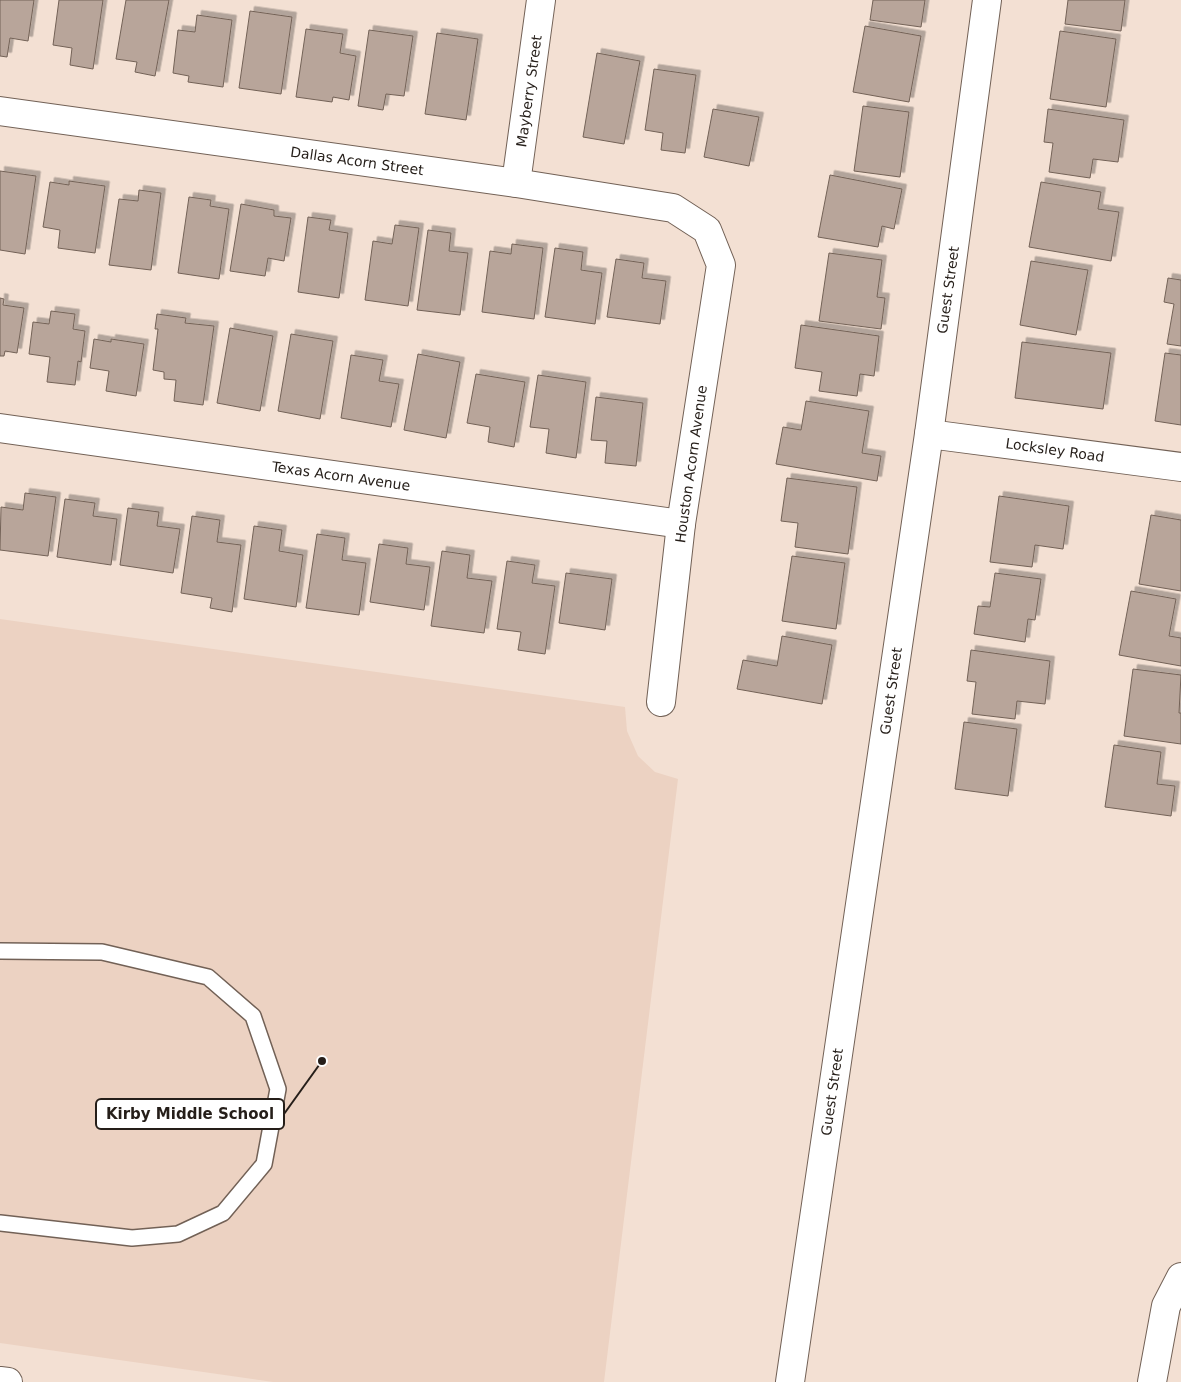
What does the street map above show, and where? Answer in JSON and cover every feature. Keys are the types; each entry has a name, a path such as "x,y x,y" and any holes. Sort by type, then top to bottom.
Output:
{"street":[{"name":"Mayberry Street","path":"516,183 541,0"},
{"name":"Guest Street","path":"790,1382 929,434 987,0"},
{"name":"Dallas Acorn Street","path":"0,111 516,183 673,208 707,230"},
{"name":"Houston Acorn Avenue","path":"661,702 681,524 721,265 707,230"},
{"name":"Texas Acorn Avenue","path":"0,428 681,524"},
{"name":"Locksley Road","path":"929,434 1181,467"},
{"path":"1152,1382 1166,1306 1181,1277"},
{"path":"0,1381 8,1382"}],"lane":[{"path":"0,951 102,952 208,977 253,1016 278,1089 264,1164 223,1213 178,1234 132,1238 0,1223"}],"shaded area":[{"path":"0,619 625,707 627,731 638,756 655,772 678,779 604,1382 273,1382 0,1343"}],"building":[{"path":"0,0 34,0 28,41 10,38 7,57 0,56"},
{"path":"59,0 103,0 93,69 70,65 72,48 53,45"},
{"path":"126,0 169,0 155,76 135,72 137,62 116,59"},
{"path":"873,0 925,0 921,27 870,20"},
{"path":"1068,0 1125,0 1121,31 1065,24"},
{"path":"250,11 292,17 281,94 239,88"},
{"path":"197,15 232,20 223,87 188,82 189,76 173,73 178,30 195,32"},
{"path":"865,26 921,36 909,102 853,92"},
{"path":"306,29 343,34 340,53 356,56 349,100 333,97 332,102 296,97"},
{"path":"369,30 413,36 404,96 386,94 383,110 358,106"},
{"path":"1060,31 1116,39 1106,107 1050,99"},
{"path":"437,33 478,39 466,120 425,114"},
{"path":"597,53 640,61 624,144 583,137"},
{"path":"654,69 696,75 685,153 661,150 663,133 645,130"},
{"path":"863,106 909,112 900,177 854,171"},
{"path":"713,109 759,117 749,166 704,157"},
{"path":"1048,109 1124,120 1118,162 1093,159 1090,178 1049,172 1053,143 1044,142"},
{"path":"0,171 36,176 25,254 0,250"},
{"path":"830,175 902,189 894,229 882,226 878,247 818,237"},
{"path":"69,181 105,186 95,253 58,248 60,230 43,227 50,182 69,185"},
{"path":"1041,182 1101,192 1098,209 1119,212 1111,261 1029,247"},
{"path":"139,190 161,193 151,270 109,265 119,199 138,201"},
{"path":"189,197 211,200 210,206 229,209 219,279 178,273"},
{"path":"241,204 274,210 274,216 291,218 284,261 268,258 265,276 230,271"},
{"path":"308,217 331,220 329,230 348,233 339,298 298,292"},
{"path":"395,225 419,228 408,306 365,300 373,241 392,244"},
{"path":"428,230 451,233 449,251 468,253 460,315 417,310"},
{"path":"512,244 543,248 534,319 482,312 490,251 511,254"},
{"path":"555,248 583,252 581,270 602,273 595,324 545,317"},
{"path":"829,253 882,260 877,297 885,298 881,329 819,321"},
{"path":"616,259 644,263 642,278 666,281 660,324 607,317"},
{"path":"1031,261 1088,270 1076,335 1020,325"},
{"path":"1168,278 1181,280 1181,346 1167,344 1174,304 1164,302"},
{"path":"0,298 4,299 3,305 24,308 17,353 5,351 4,356 0,356"},
{"path":"51,311 75,314 73,329 85,331 81,362 78,361 75,385 47,382 50,357 29,354 33,322 49,324"},
{"path":"157,314 186,318 185,323 214,326 203,405 174,401 176,380 164,379 164,372 153,370 158,329 155,329"},
{"path":"801,325 879,336 874,376 860,374 857,396 819,391 822,372 795,368"},
{"path":"230,328 273,336 260,411 217,403"},
{"path":"291,334 333,341 320,419 278,411"},
{"path":"94,339 111,342 111,339 144,344 136,396 106,391 109,371 90,368"},
{"path":"1022,342 1111,353 1103,409 1015,398"},
{"path":"1165,353 1181,355 1181,425 1155,421"},
{"path":"418,354 460,362 446,438 404,430"},
{"path":"351,355 383,360 379,381 399,384 391,427 341,418"},
{"path":"476,374 525,382 514,447 488,442 490,427 467,423"},
{"path":"538,375 586,382 576,458 546,453 549,429 530,427"},
{"path":"596,397 643,403 636,466 605,463 607,441 591,440"},
{"path":"806,401 869,411 862,453 881,456 877,481 776,464 783,427 801,430"},
{"path":"787,478 857,487 848,554 795,547 798,523 781,521"},
{"path":"25,493 56,497 48,556 0,550 1,507 23,510"},
{"path":"999,496 1069,506 1063,549 1035,545 1032,567 990,562"},
{"path":"65,499 95,503 93,516 117,519 111,565 57,557"},
{"path":"128,508 159,512 157,526 180,529 173,573 120,565"},
{"path":"1151,515 1181,520 1181,591 1139,584"},
{"path":"192,516 220,520 217,542 241,545 232,612 210,608 212,598 181,593"},
{"path":"254,526 282,530 279,551 303,555 296,607 244,599"},
{"path":"317,534 345,538 342,560 366,563 359,615 306,608"},
{"path":"379,544 408,548 406,564 430,567 424,610 370,602"},
{"path":"442,551 470,555 467,578 492,581 484,633 431,626"},
{"path":"792,556 845,563 836,629 782,621"},
{"path":"507,561 535,565 532,583 555,586 545,654 518,650 521,632 497,629"},
{"path":"566,573 612,579 605,630 559,623"},
{"path":"995,573 1041,579 1035,620 1028,619 1025,642 974,634 978,606 990,607"},
{"path":"1131,591 1176,599 1169,636 1181,638 1181,666 1119,655"},
{"path":"782,636 832,645 822,704 737,689 743,660 777,666"},
{"path":"971,650 1050,661 1045,704 1017,701 1015,719 972,714 976,682 967,681"},
{"path":"1133,669 1181,675 1179,713 1181,713 1181,744 1124,736"},
{"path":"964,722 1017,729 1008,796 955,789"},
{"path":"1114,745 1161,752 1157,784 1175,786 1171,816 1105,807"}],"place":[{"name":"Kirby Middle School","path":"322,1061"}]}
